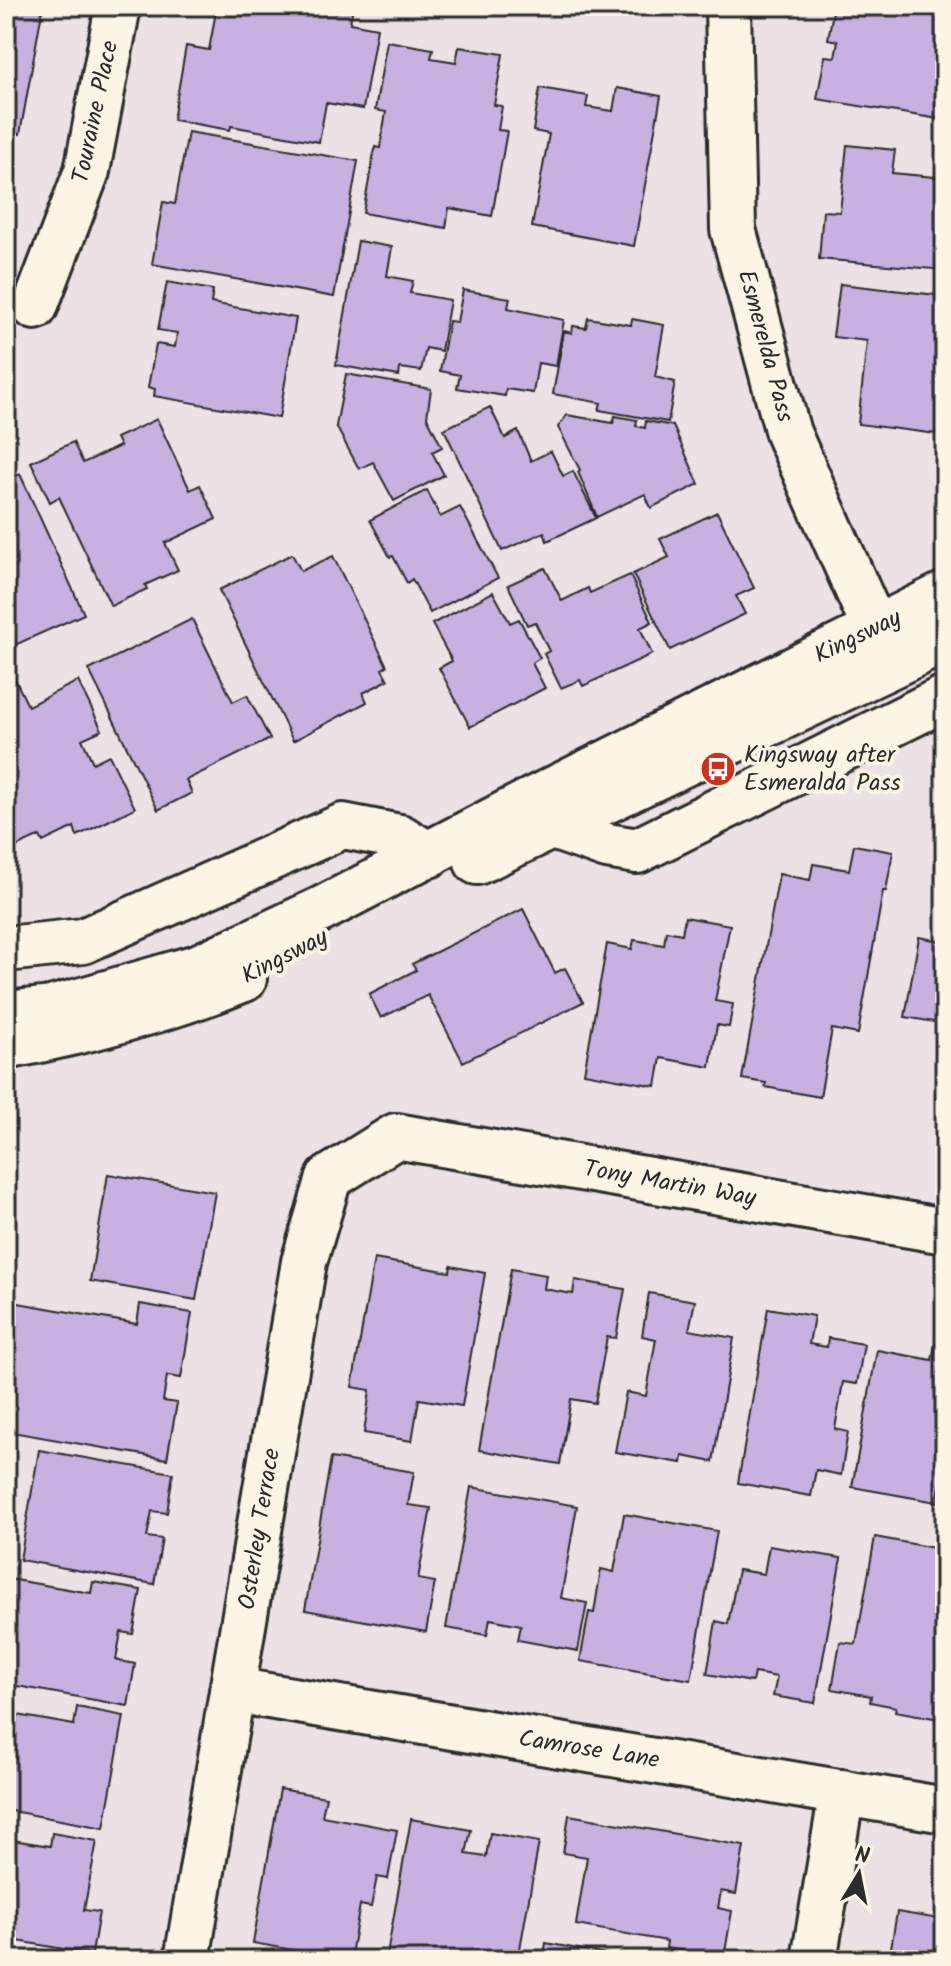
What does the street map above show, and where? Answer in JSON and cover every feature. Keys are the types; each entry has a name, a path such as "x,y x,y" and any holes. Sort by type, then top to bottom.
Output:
{"street":[{"name":"Touraine Place","path":"35,307 87,171 118,6"},
{"name":"Esmerelda Pass","path":"728,6 733,229 788,433 882,648"},
{"name":"Kingsway","path":"6,1047 188,1002 252,976 550,826 882,648 945,594"},
{"name":"Kingsway","path":"6,1014 51,1009 198,967 429,855 542,795 882,648 945,640"},
{"path":"550,826 607,846 637,851 945,698"},
{"path":"6,949 83,941 343,826 400,837 429,855"},
{"name":"Tony Martin Way","path":"396,1136 945,1231"},
{"name":"Osterley Terrace","path":"187,1960 304,1262 329,1178 396,1136"},
{"name":"Camrose Lane","path":"233,1690 945,1810"},
{"path":"814,1960 842,1792"}],"building":[{"path":"6,6 43,6 20,134 6,132"},
{"path":"217,6 353,6 350,23 377,28 363,109 326,103 319,142 231,126 230,130 173,120 186,46 209,50"},
{"path":"834,6 861,10 862,6 884,6 917,12 918,6 945,11 945,120 817,99 825,56 835,57 838,41 828,39"},
{"path":"387,41 433,49 431,58 456,62 459,47 503,54 494,105 502,106 498,130 507,131 492,216 449,208 446,228 363,213 375,147 380,148 386,112 375,110"},
{"path":"540,88 588,96 586,107 613,111 617,88 661,96 634,246 532,227 549,134 533,131"},
{"path":"188,132 358,161 334,297 152,264 163,202 175,204"},
{"path":"847,145 895,150 892,173 945,178 945,270 819,259 823,211 840,212"},
{"path":"358,241 392,247 387,276 413,281 410,293 450,300 441,351 426,348 421,371 400,368 399,376 336,365"},
{"path":"167,282 213,290 211,303 296,318 279,418 154,396 155,389 148,387 156,344 175,347 177,333 158,330"},
{"path":"840,284 945,296 945,435 858,424 867,341 833,337"},
{"path":"463,290 510,298 508,308 564,320 556,366 538,363 533,393 506,389 505,396 457,388 460,375 440,371 449,321 457,322"},
{"path":"588,318 631,325 632,319 664,325 655,377 675,382 668,422 599,410 601,403 553,394 564,331 572,333 573,326 586,328"},
{"path":"346,374 431,389 427,417 442,447 432,452 444,475 394,501 373,462 359,469 336,426"},
{"path":"490,407 505,438 518,431 531,461 551,451 563,476 573,471 596,518 547,541 544,532 502,551 444,429"},
{"path":"567,415 613,423 615,416 637,420 636,426 645,428 646,421 673,426 699,484 651,508 645,494 597,517 578,472 580,470 558,427"},
{"path":"157,419 190,490 200,485 216,519 165,543 178,570 145,585 147,589 111,606 59,497 50,502 31,462 73,442 83,463 120,446 116,438"},
{"path":"20,474 84,614 6,649 6,481"},
{"path":"427,490 440,517 460,507 498,578 430,613 412,579 407,583 370,520"},
{"path":"717,512 754,588 736,596 745,614 670,650 633,574 669,557 660,539"},
{"path":"292,554 301,571 333,556 387,666 382,669 388,680 363,693 367,702 293,741 219,590"},
{"path":"545,568 562,601 588,588 590,593 630,575 652,622 640,628 652,654 583,686 580,680 561,688 544,654 549,651 535,622 527,625 508,585"},
{"path":"493,592 510,623 519,619 540,658 532,663 545,688 470,727 439,668 452,661 432,624"},
{"path":"192,619 233,702 247,695 270,739 186,780 192,793 158,810 89,670"},
{"path":"11,671 28,706 78,681 102,730 82,739 93,763 109,755 135,808 77,836 74,827 43,842 40,836 16,847 6,827 6,674"},
{"path":"854,845 893,852 886,891 883,891 858,1034 832,1029 820,1097 765,1087 766,1083 742,1079 779,874 810,880 813,864 849,870"},
{"path":"523,909 555,973 565,968 583,1002 463,1062 428,995 381,1018 369,994 416,970 412,964"},
{"path":"685,917 730,925 715,1001 733,1004 729,1027 717,1025 710,1067 661,1058 656,1086 584,1073 607,944 632,949 634,940 664,945 666,931 682,934"},
{"path":"919,937 945,942 945,1038 938,1037 940,1023 905,1017"},
{"path":"108,1174 215,1192 196,1300 90,1281"},
{"path":"374,1259 450,1272 451,1266 485,1273 462,1406 419,1399 412,1441 364,1433 370,1390 352,1387"},
{"path":"511,1269 546,1275 544,1289 573,1294 575,1280 625,1289 616,1338 607,1337 595,1403 571,1399 560,1464 479,1450"},
{"path":"649,1293 695,1301 689,1330 734,1338 713,1462 683,1456 682,1463 615,1452 626,1392 646,1396 656,1339 642,1336"},
{"path":"7,1301 137,1324 140,1304 192,1313 181,1378 167,1376 163,1401 177,1403 167,1459 6,1431"},
{"path":"768,1308 814,1316 809,1344 827,1347 828,1338 864,1344 857,1384 843,1382 835,1429 848,1432 841,1475 816,1470 811,1496 738,1483"},
{"path":"935,1345 945,1347 945,1456 937,1502 852,1487 877,1350 932,1360"},
{"path":"39,1450 173,1473 167,1513 152,1511 147,1537 162,1539 154,1584 20,1560"},
{"path":"331,1458 414,1472 408,1505 431,1508 418,1579 435,1582 426,1632 305,1610"},
{"path":"471,1487 577,1506 561,1598 587,1603 578,1651 518,1640 521,1625 490,1619 487,1635 446,1628"},
{"path":"624,1514 717,1531 691,1680 580,1661 589,1612 594,1613 601,1569 614,1572"},
{"path":"875,1537 945,1550 945,1720 895,1711 896,1707 870,1702 871,1696 832,1689 840,1642 856,1644"},
{"path":"769,1546 841,1558 815,1703 773,1696 777,1677 754,1673 752,1682 707,1674 716,1621 728,1624 738,1570 764,1574"},
{"path":"9,1579 91,1593 93,1582 141,1590 133,1634 121,1632 116,1660 135,1664 128,1706 6,1684 6,1596"},
{"path":"77,1707 124,1716 104,1828 6,1810 6,1713 74,1725"},
{"path":"280,1789 326,1797 322,1816 397,1830 388,1879 377,1877 371,1907 360,1905 350,1960 253,1943"},
{"path":"569,1815 744,1846 736,1894 721,1891 718,1908 732,1911 724,1958 666,1948 667,1941 576,1925 587,1857 563,1853"},
{"path":"411,1819 471,1830 466,1854 486,1857 490,1833 539,1842 518,1960 386,1960"},
{"path":"52,1833 97,1841 84,1910 99,1912 92,1954 6,1939 6,1839 50,1846"},
{"path":"897,1912 945,1920 945,1960 889,1960"},
{"path":"546,1943 606,1954 605,1960 543,1960"}],"place":[{"name":"Kingsway after Esmeralda Pass","path":"718,769"}]}
